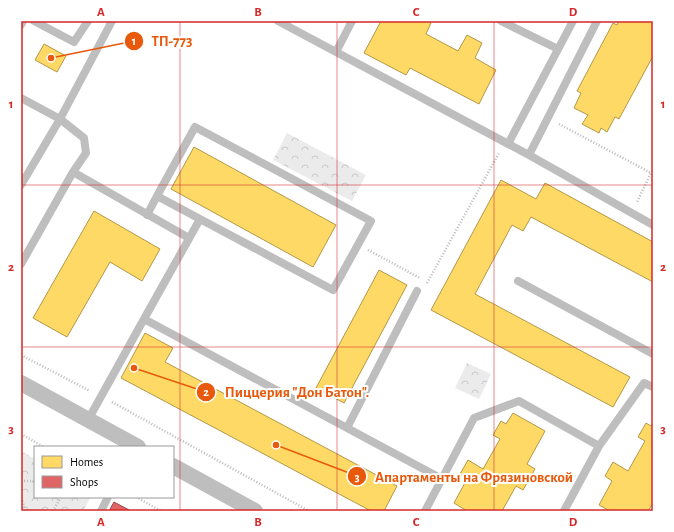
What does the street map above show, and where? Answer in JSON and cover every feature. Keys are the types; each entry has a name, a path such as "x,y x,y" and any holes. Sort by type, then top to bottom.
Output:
{"street":[{"path":"21,383 134,446"},
{"path":"174,467 234,503 255,511"}],"lane":[{"path":"21,25 23,21"},
{"path":"34,21 74,42 88,21"},
{"path":"21,185 60,119 112,21"},
{"path":"278,21 507,143 653,225"},
{"path":"292,29 296,21"},
{"path":"336,52 352,21"},
{"path":"501,21 558,49"},
{"path":"507,143 573,21"},
{"path":"529,155 597,21"},
{"path":"21,98 60,119 84,138 86,153 72,172 21,264"},
{"path":"147,215 157,196 195,126 371,221 333,290 157,196"},
{"path":"72,172 189,238"},
{"path":"88,420 200,219"},
{"path":"518,281 653,354"},
{"path":"347,428 417,291"},
{"path":"144,319 442,479"},
{"path":"567,510 599,446 644,383 653,387"},
{"path":"425,511 474,418 519,401 599,446"},
{"path":"101,511 108,498"}],"path":[{"path":"548,118 652,172 632,213"},
{"path":"417,291 423,291 507,143"},
{"path":"358,245 428,282"},
{"path":"21,355 101,396 310,511"},
{"path":"21,434 42,446"},
{"path":"21,481 34,481"},
{"path":"21,495 25,511"},
{"path":"53,511 60,498"},
{"path":"138,498 161,511"}],"green space":[{"path":"287,133 366,175 352,201 273,160"},
{"path":"467,363 491,374 479,399 455,388"},
{"path":"21,451 34,458 34,498 90,498 83,511 21,511"}],"building: Homes":[{"path":"381,21 427,21 431,23 426,34 458,51 467,35 482,43 475,58 496,70 479,104 410,68 406,75 364,53"},
{"path":"619,21 653,21 653,56 619,119 615,117 607,132 601,128 599,133 582,124 588,115 574,108 581,93 577,91 613,23 617,25"},
{"path":"44,44 66,56 57,72 35,60"},
{"path":"194,147 336,225 313,267 171,189"},
{"path":"501,180 536,199 545,183 653,242 653,282 531,217 523,231 512,225 475,294 630,377 613,407 431,310"},
{"path":"94,211 160,249 142,281 110,262 67,337 33,318"},
{"path":"379,270 407,285 344,403 316,388"},
{"path":"145,333 173,348 165,362 397,486 384,511 371,511 121,378"},
{"path":"513,413 545,431 527,464 535,469 523,490 516,486 502,511 467,511 454,503 467,479 460,474 468,460 483,469 500,439 493,435 501,421 506,424"},
{"path":"646,423 651,426 653,423 653,503 648,511 610,511 599,505 612,481 605,476 613,462 628,471 645,441 638,437"}],"building: Shops":[{"path":"114,502 131,511 109,511"}],"place":[{"name":"ТП-773","path":"51,58"},
{"name":"Пиццерия \"Дон Батон\".","path":"134,368"},
{"name":"Апартаменты на Фрязиновской","path":"276,445"}]}
